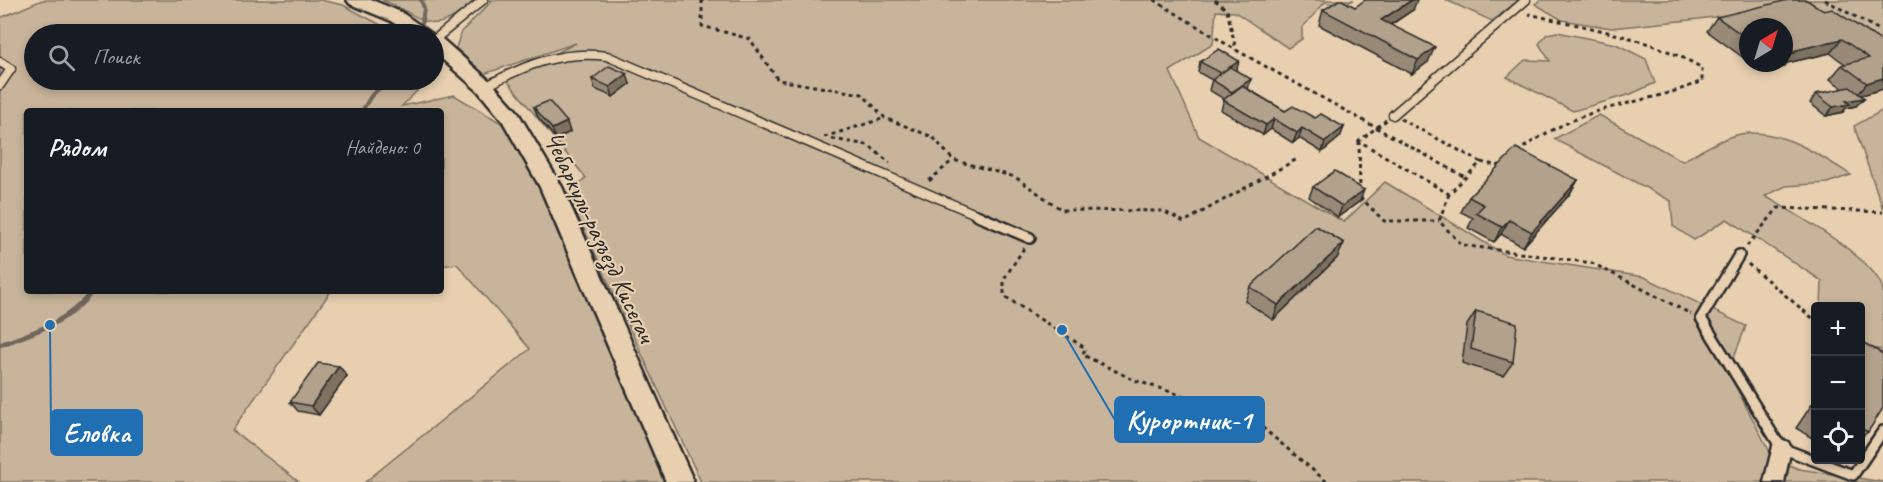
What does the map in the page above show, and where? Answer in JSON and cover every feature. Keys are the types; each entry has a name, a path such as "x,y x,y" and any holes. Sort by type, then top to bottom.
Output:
{"street":[{"path":"356,0 395,16 407,24"},
{"name":"Чебаркуль-разъезд Кисегач","path":"444,50 486,87 510,116 550,187 680,482"},
{"path":"1774,482 1781,448"}],"lane":[{"path":"444,33 483,0"},
{"path":"1393,114 1527,0"},
{"path":"486,87 509,74 547,59 588,52 607,56 1030,238"},
{"path":"0,62 11,69 0,85"},
{"path":"1739,255 1701,318 1781,448 1853,475 1883,431"}],"path":[{"path":"702,0 702,26 750,39 778,80 862,94 885,118 933,136 953,160 1015,177 1062,210 1163,211 1184,222 1299,158"},
{"path":"1154,0 1236,50 1465,177"},
{"path":"1215,0 1227,10 1236,50"},
{"path":"1825,0 1883,32"},
{"path":"1513,10 1656,45 1679,54 1702,69 1702,81 1684,90 1602,109 1535,139 1516,152"},
{"path":"1359,141 1393,114 1481,162 1498,165 1507,159"},
{"path":"885,118 823,137 868,145 893,166"},
{"path":"1359,141 1449,194"},
{"path":"1359,141 1360,198 1384,221 1439,221 1462,245 1592,263 1701,318"},
{"path":"920,181 931,181 953,160"},
{"path":"1439,221 1449,194 1481,162"},
{"path":"1811,318 1739,255 1778,208 1883,212"},
{"path":"1030,238 1004,279 1004,296 1086,348 1083,355 1093,360 1134,380 1251,418 1327,482"}],"shaded area":[{"path":"42,0 320,0 343,5 379,24 24,24 24,90 418,90 402,106 454,95 503,124 540,185 664,482 365,482 530,349 457,264 444,266 444,108 24,108 24,294 329,294 232,430 299,482 0,482 0,18"},
{"path":"382,0 476,0 460,13 438,23 420,19"},
{"path":"489,0 1354,0 1339,6 1325,2 1302,28 1302,39 1288,48 1235,12 1216,11 1213,44 1170,71 1199,137 1344,222 1385,182 1505,255 1644,277 1746,326 1728,372 1773,458 1799,469 1883,482 701,482 567,193 586,178 506,79 576,43 484,74 456,48 461,32 491,2"},
{"path":"1446,0 1519,0 1492,21"},
{"path":"1541,0 1883,0 1883,57 1800,5 1611,28 1562,20 1535,4"},
{"path":"1557,32 1616,44 1646,59 1655,83 1631,94 1573,111 1507,77 1525,60 1550,61 1539,44 1547,34"},
{"path":"1883,110 1883,209 1854,126"},
{"path":"1599,115 1682,161 1732,136 1747,133 1763,134 1794,142 1851,175 1827,183 1786,186 1765,196 1832,237 1866,264 1877,278 1883,290 1883,350 1865,347 1865,302 1821,302 1822,281 1727,219 1694,240 1673,226 1671,201 1554,139"}],"building":[{"path":"1339,0 1355,7 1365,0 1412,0 1381,20 1435,47 1418,60 1323,10"},
{"path":"1788,0 1807,0 1824,11 1832,9 1883,42 1883,78 1867,83 1842,65 1869,58 1842,39 1793,51 1793,18 1739,18 1739,33 1717,17"},
{"path":"1219,49 1239,61 1221,73 1200,62"},
{"path":"609,66 627,74 610,87 592,79"},
{"path":"1230,67 1251,79 1232,92 1212,80"},
{"path":"1242,86 1285,111 1293,106 1315,118 1321,114 1344,127 1325,142 1302,128 1297,133 1274,119 1266,125 1223,100"},
{"path":"1850,87 1864,98 1846,101 1850,104 1833,107 1816,94"},
{"path":"549,101 567,122 552,129 534,107"},
{"path":"1516,148 1578,180 1532,232 1509,220 1502,227 1476,213 1484,205 1469,197"},
{"path":"1335,171 1364,190 1342,206 1313,187"},
{"path":"1316,226 1344,243 1278,305 1250,287"},
{"path":"1476,311 1517,323 1513,362 1471,349"},
{"path":"1865,344 1883,354 1883,408 1868,432 1865,430"},
{"path":"318,363 339,366 311,406 290,402"}],"waterway":[{"path":"421,0 424,8 422,23"},
{"path":"364,108 377,90"},
{"path":"0,345 50,325 73,311 90,294"}],"place":[{"name":"Еловка","path":"50,325"},
{"name":"Курортник-1","path":"1062,330"}]}
